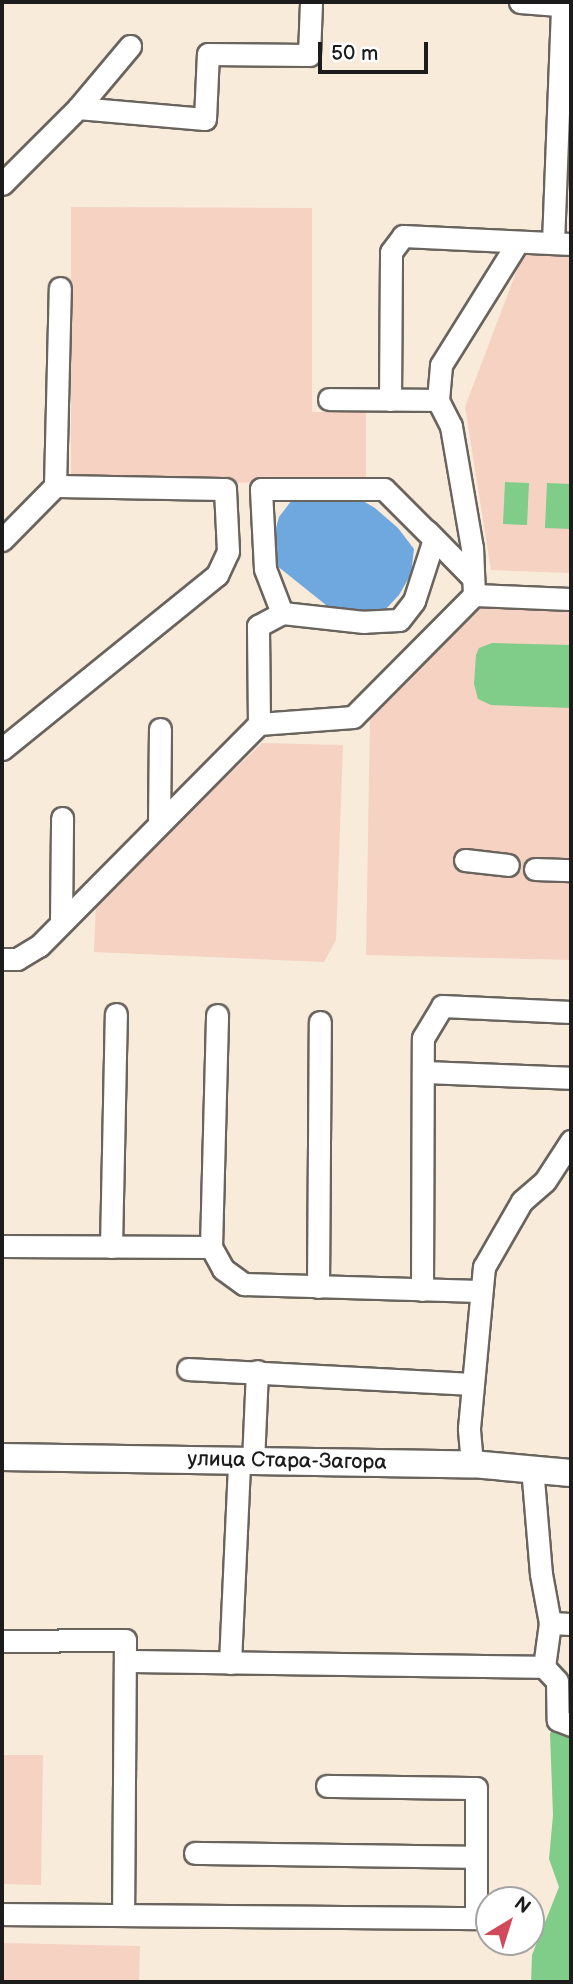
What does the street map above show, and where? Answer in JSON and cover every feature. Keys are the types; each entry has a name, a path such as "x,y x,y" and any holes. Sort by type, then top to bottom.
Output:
{"main road":[{"name":"улица Стара-Загора","path":"2,1457 472,1464 532,1467 571,1473"}],"street":[{"path":"78,108 205,119 208,54 309,55 311,2"},
{"path":"390,400 391,253 403,236 562,243 567,5 520,2"},
{"path":"2,184 78,108 130,46"},
{"path":"2,959 17,959 38,946 259,724 353,717 474,586 472,548 451,426 438,400 441,365 518,242"},
{"path":"2,540 55,486 60,288"},
{"path":"329,399 438,400"},
{"path":"55,486 384,489 434,539 474,586 571,599"},
{"path":"2,749 217,575 228,551 225,489"},
{"path":"261,489 265,569 282,613"},
{"path":"259,724 258,626 282,613 364,622 399,620 414,601 434,539"},
{"path":"159,824 160,729"},
{"path":"61,921 62,818"},
{"path":"465,860 508,865"},
{"path":"535,869 571,870"},
{"path":"422,1290 423,1038 442,1006 571,1012"},
{"path":"111,1247 116,1014"},
{"path":"217,1015 211,1247 223,1269 244,1284 480,1291"},
{"path":"318,1287 320,1022"},
{"path":"423,1072 571,1077"},
{"path":"472,1464 469,1428 484,1267 522,1201 545,1181 571,1140"},
{"path":"2,1245 211,1247"},
{"path":"188,1369 472,1384"},
{"path":"230,1663 246,1461 257,1371"},
{"path":"532,1467 541,1574 550,1623 544,1667"},
{"path":"550,1623 571,1624"},
{"path":"2,1641 125,1640 123,1915"},
{"path":"125,1661 544,1667 557,1681 558,1720 571,1725"},
{"path":"2,1914 476,1918 476,1788 327,1786"},
{"path":"195,1853 476,1857"}],"shaded area":[{"path":"71,207 312,208 312,412 366,412 366,483 71,482"},
{"path":"523,254 571,257 571,573 491,570 465,407"},
{"path":"479,607 571,609 571,960 366,955 370,720"},
{"path":"262,743 343,745 336,940 324,962 94,952 96,903"},
{"path":"2,1755 43,1755 41,1885 2,1884"},
{"path":"2,1943 140,1946 139,1982 2,1982"}],"green space":[{"path":"505,482 529,483 527,525 503,524"},
{"path":"547,483 571,484 571,529 545,528"},
{"path":"492,643 571,645 571,708 491,705 478,699 474,684 476,655 479,648"},
{"path":"570,1711 571,1982 531,1982 532,1956 545,1956 545,1922 559,1887 549,1859 553,1815 550,1733"}],"water":[{"path":"351,494 375,508 398,528 414,549 411,574 399,595 384,611 336,613 276,565 272,542 279,517 295,496"}]}
